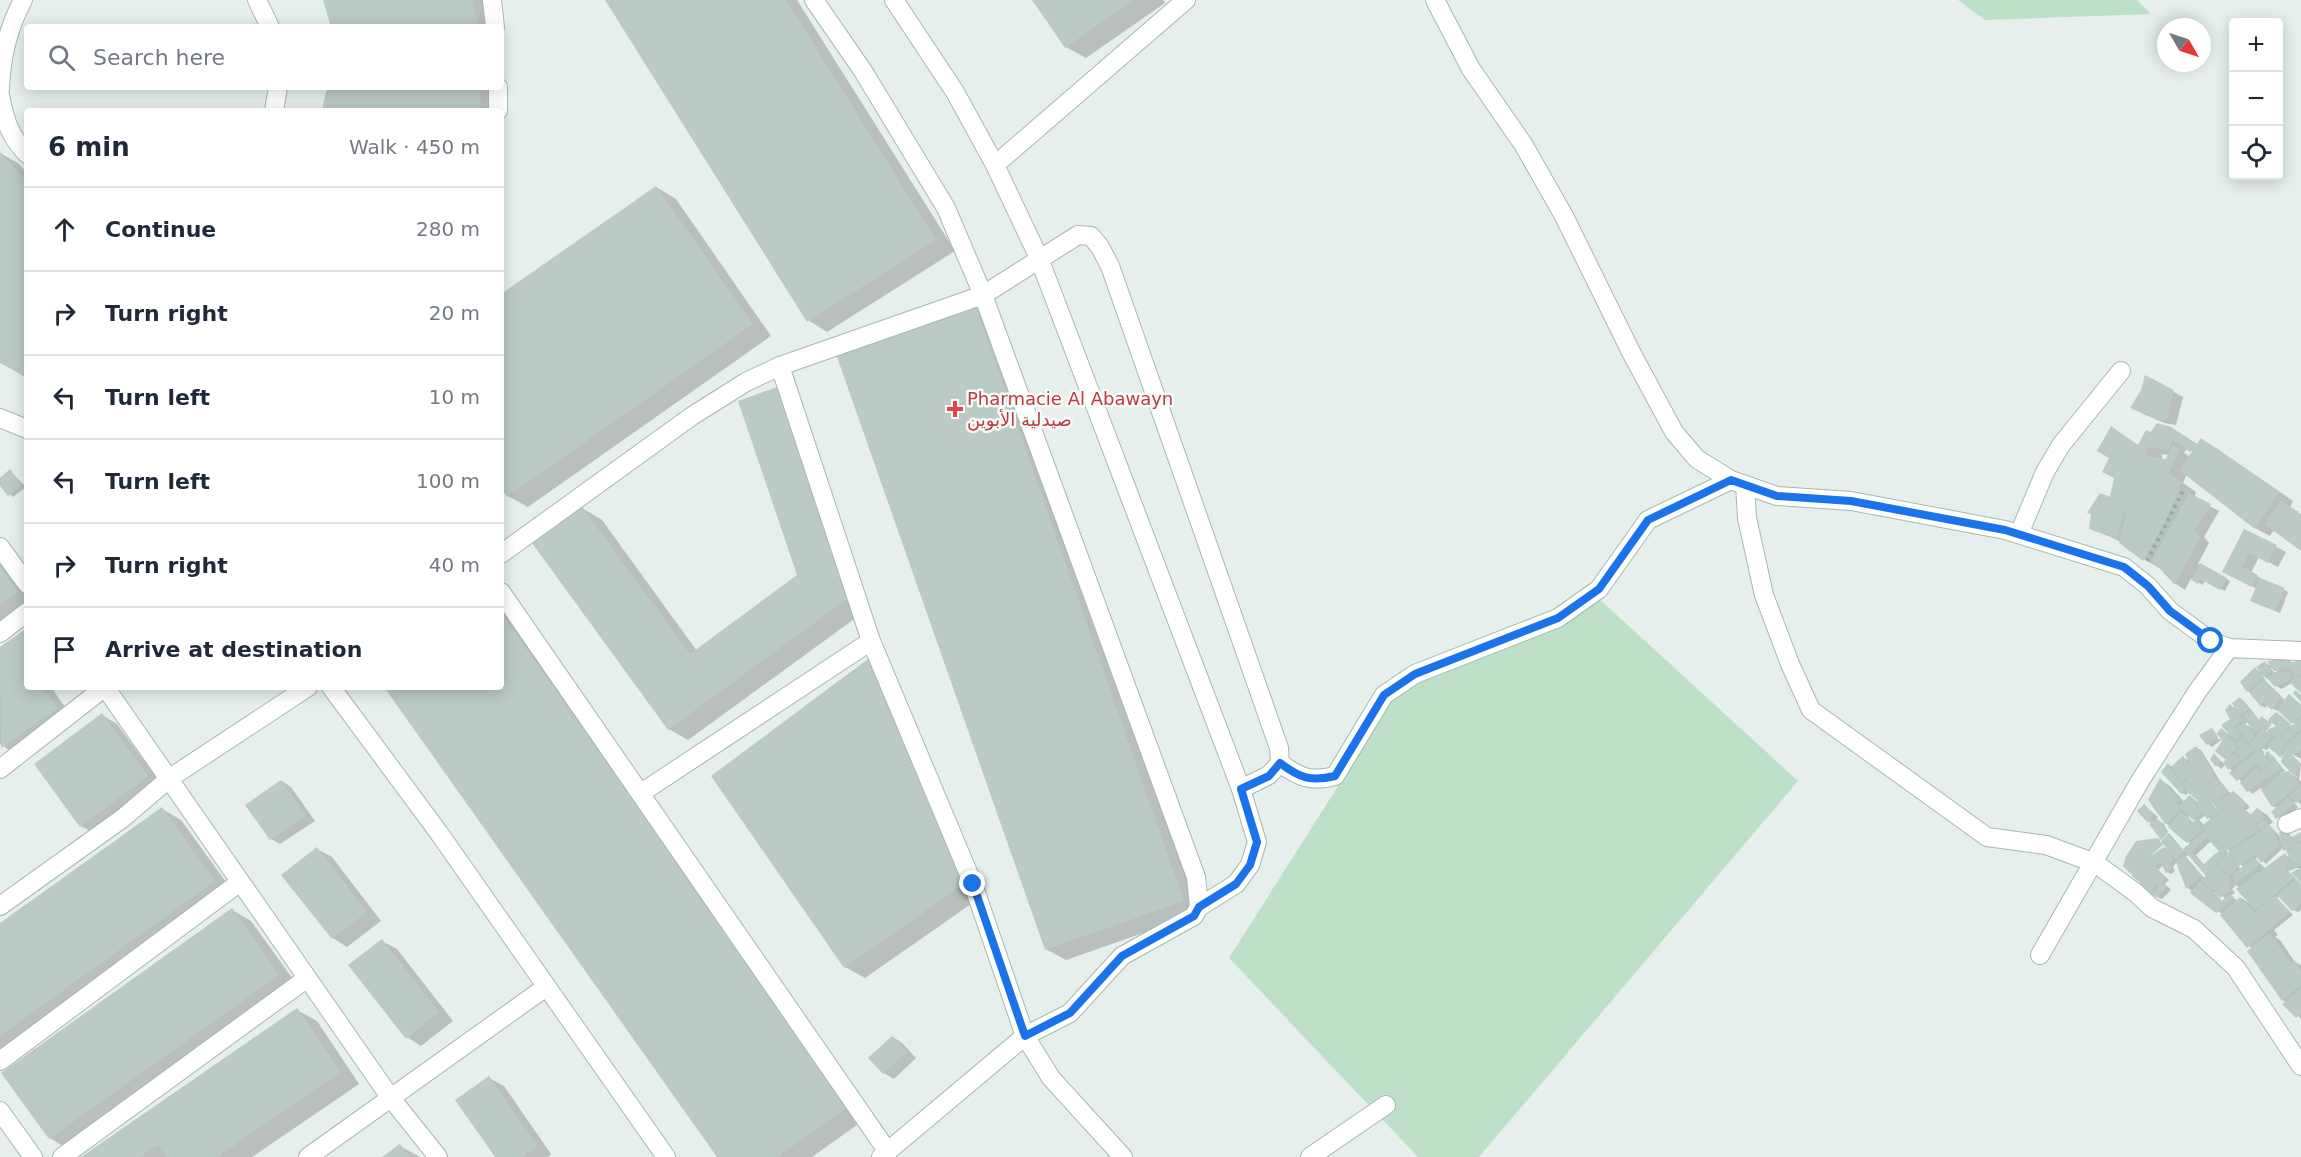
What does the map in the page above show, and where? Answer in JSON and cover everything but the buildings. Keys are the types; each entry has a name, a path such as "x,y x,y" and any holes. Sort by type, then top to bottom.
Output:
{"street":[{"path":"0,89 4,39 23,0"},
{"path":"256,0 268,24"},
{"path":"492,0 495,24"},
{"path":"814,0 868,80 946,208 983,295 1196,876 1199,907"},
{"path":"504,596 641,793 884,1154 1025,1036 1070,1013 1122,956 1194,916 1199,907 1236,884 1250,865 1257,842 1241,789 1039,258 995,165 955,92 894,0"},
{"path":"995,165 1186,0"},
{"path":"1435,0 1471,69 1523,144 1558,206 1674,432 1697,459 1738,482 1777,496 1851,501 1957,520 2019,534 2124,567 2148,586 2170,611 2211,641 2229,648 2301,651"},
{"path":"274,108 278,90"},
{"path":"498,90 498,108"},
{"path":"0,95 2,122 24,151"},
{"path":"504,552 692,416 746,382 780,366 983,295 1078,235 1091,236 1110,266 1279,748 1280,763 1269,776 1241,789"},
{"path":"780,366 871,641 973,884 1025,1036 1051,1078 1123,1157"},
{"path":"2019,534 2045,472 2061,445 2121,371"},
{"path":"0,418 24,428"},
{"path":"1280,763 1296,776 1322,779 1335,776 1384,695 1415,674 1558,618 1599,589 1648,520 1738,482"},
{"path":"1738,482 1764,595 1790,664 1811,710 1987,837 2046,845 2095,863 2136,893 2152,908 2194,929 2236,968 2301,1066"},
{"path":"0,547 24,580"},
{"path":"0,633 24,614"},
{"path":"641,793 871,641"},
{"path":"2040,955 2095,863 2140,781 2229,648"},
{"path":"0,769 101,690"},
{"path":"107,690 170,778 306,979 390,1097 438,1157"},
{"path":"0,906 123,818 170,778 303,690"},
{"path":"333,690 438,833 666,1157"},
{"path":"0,1061 240,882"},
{"path":"62,1157 306,979"},
{"path":"308,1157 546,987"},
{"path":"1310,1157 1386,1105"},
{"path":"0,1111 33,1157"}],"path":[{"path":"2139,578 2184,489"}],"green space":[{"path":"1958,0 2137,0 2151,14 1985,20"},
{"path":"1596,596 1798,781 1479,1157 1418,1157 1229,958 1411,671"}],"place":[{"name":"Pharmacie Al Abawayn صيدلية الأبوين","path":"955,409"}],"route":[{"path":"973,884 1025,1036 1070,1013 1122,956 1194,916 1199,907 1236,884 1250,865 1257,842 1241,789 1269,776 1280,763 1296,776 1322,779 1335,776 1384,695 1415,674 1558,618 1599,589 1648,520 1731,480 1777,496 1851,501 2005,530 2105,563 2124,567 2148,586 2170,611 2211,641"}]}
